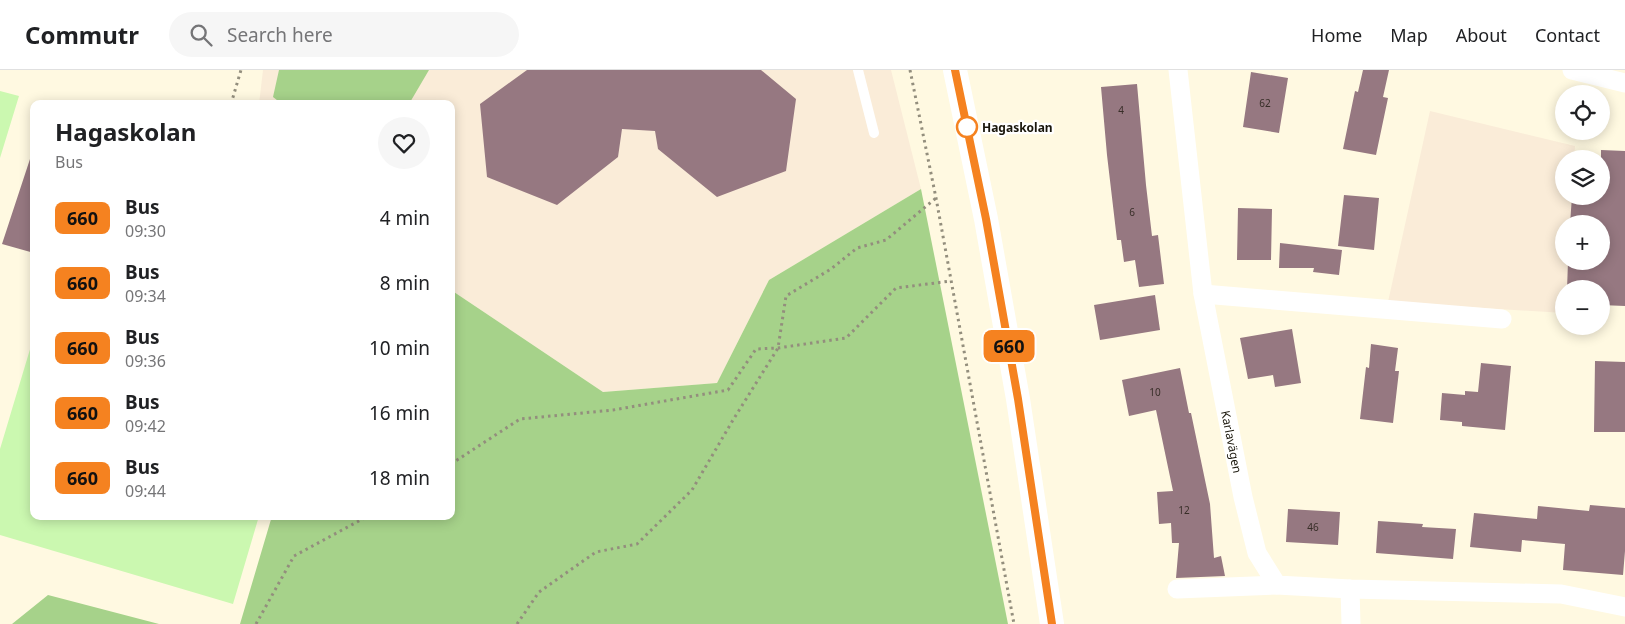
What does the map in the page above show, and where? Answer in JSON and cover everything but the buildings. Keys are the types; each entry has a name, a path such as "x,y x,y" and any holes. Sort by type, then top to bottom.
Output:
{"street":[{"path":"955,70 986,219 1013,370 1052,624"},
{"name":"Karlavägen","path":"1178,70 1203,294 1243,497 1257,552 1277,585"},
{"path":"1572,70 1625,83"},
{"path":"1203,294 1502,319"},
{"path":"1176,589 1277,585 1350,589 1561,594 1625,607"},
{"path":"1350,589 1351,624"}],"lane":[{"path":"858,70 874,133"}],"path":[{"path":"232,100 241,70"},
{"path":"910,70 936,198 1014,624"},
{"path":"517,624 539,592 596,552 637,544 692,490 778,348 786,296 831,270 858,248 886,240 936,198"},
{"path":"455,461 520,419 613,410 728,390 756,350 846,338 896,288 951,281"},
{"path":"256,624 294,556 361,520"}],"shaded area":[{"path":"263,70 891,70 921,189 769,280 717,383 603,392 455,293 455,100 259,100"},
{"path":"1430,111 1575,146 1575,150 1555,150 1555,205 1571,205 1571,215 1555,215 1555,270 1568,270 1567,280 1555,280 1555,312 1388,302"}],"green space":[{"path":"279,70 429,70 411,100 277,100 273,97"},
{"path":"0,91 19,96 0,158"},
{"path":"921,189 1008,624 240,624 271,520 455,520 455,293 603,392 717,383 769,280"},
{"path":"30,349 30,520 258,520 233,604 0,535 0,449"},
{"path":"48,595 159,624 12,624"}],"bus line":[{"name":"660","path":"955,70 986,219 1018,399 1052,624"}],"place":[{"name":"Hagaskolan","path":"967,127"}]}
